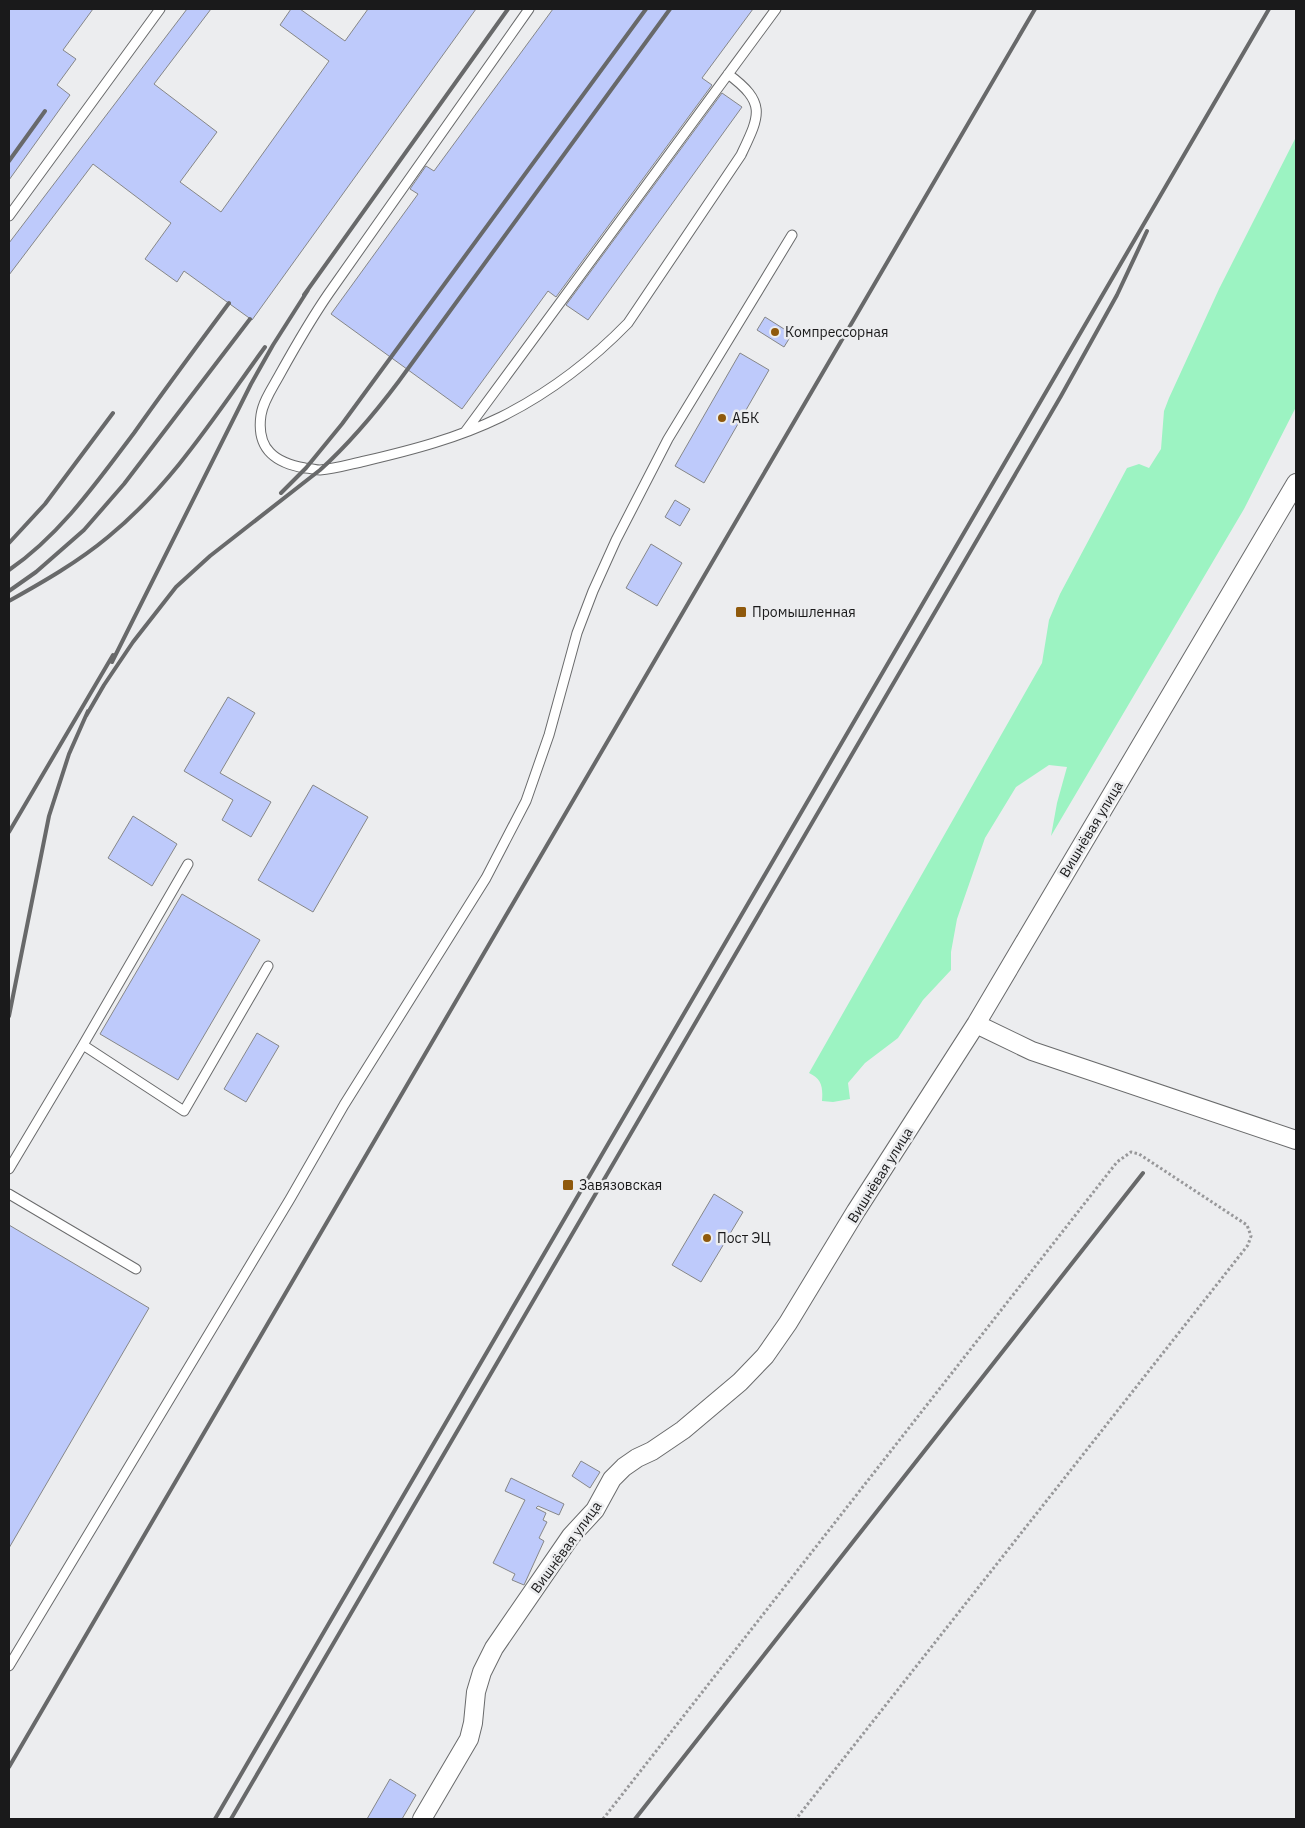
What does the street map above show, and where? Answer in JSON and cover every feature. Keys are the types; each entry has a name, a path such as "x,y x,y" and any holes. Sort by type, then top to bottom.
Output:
{"street":[{"name":"Вишнёвая улица","path":"422,1819 469,1738 473,1723 476,1692 482,1672 494,1648 554,1559 571,1536 595,1510 612,1479 637,1458 652,1451 683,1430 740,1382 765,1356 788,1323 856,1211 976,1024 1296,483"},
{"path":"976,1024 1032,1051 1296,1140"}],"lane":[{"path":"9,216 160,9"},
{"path":"529,9 313,316 266,401 261,415 263,440 273,456 291,466 320,470 418,449 465,432 501,417 541,394 576,371 608,344 628,323 741,155 750,136 757,114 754,98 743,85 728,74"},
{"path":"465,432 776,9"},
{"path":"9,1666 290,1199 344,1105 486,878 522,809 533,783 549,735 578,632 593,591 616,540 668,439 792,235"},
{"path":"9,1169 188,864"},
{"path":"83,1045 184,1111 268,966"},
{"path":"9,1194 136,1269"}],"path":[{"path":"603,1819 1117,1162 1131,1152 1139,1154 1246,1225 1251,1236 1248,1245 796,1819"}],"green space":[{"path":"1296,137 1296,407 1244,509 1051,836 1057,803 1067,767 1049,765 1016,787 985,838 957,919 951,952 951,970 923,1000 898,1038 865,1063 848,1083 850,1099 833,1102 822,1101 821,1084 817,1078 809,1073 1042,663 1049,620 1060,594 1127,468 1139,464 1149,468 1161,449 1164,411 1169,398 1219,289"}],"building":[{"path":"9,9 93,9 63,50 76,59 57,85 70,95 9,180"},
{"path":"187,9 211,9 154,84 217,132 180,182 221,212 329,61 280,25 291,9 300,9 345,41 368,9 476,9 252,320 184,271 177,282 145,259 171,223 93,164 9,275 9,243"},
{"path":"553,9 753,9 702,78 712,85 556,297 548,291 462,409 331,314 418,194 410,189 426,166 434,171"},
{"path":"722,93 742,107 588,320 566,305"},
{"name":"Компрессорная","path":"765,317 792,334 784,347 757,330"},
{"name":"АБК","path":"740,353 769,370 704,483 675,466"},
{"path":"675,500 690,509 680,526 665,517"},
{"path":"651,544 682,563 657,606 626,588"},
{"path":"228,697 255,713 220,773 271,802 251,837 222,820 233,800 184,771"},
{"path":"313,785 368,817 313,912 258,880"},
{"path":"133,816 177,844 152,886 108,858"},
{"path":"182,894 260,940 178,1080 100,1034"},
{"path":"257,1033 279,1046 246,1102 224,1089"},
{"name":"Пост ЭЦ","path":"714,1194 743,1212 701,1282 672,1265"},
{"path":"9,1225 149,1308 9,1548"},
{"path":"581,1461 600,1472 590,1488 572,1476"},
{"path":"511,1478 564,1504 559,1515 538,1506 536,1508 546,1513 543,1520 547,1522 539,1538 544,1541 524,1585 512,1580 515,1574 493,1563 525,1500 505,1491"},
{"path":"390,1779 416,1795 402,1819 367,1819"}],"railway":[{"path":"304,295 508,9"},
{"path":"281,493 306,468 342,424 646,9"},
{"path":"86,716 133,642 176,587 210,556 320,470 342,449 371,416 399,381 670,9"},
{"path":"9,1767 1035,9"},
{"path":"215,1819 1269,9"},
{"path":"9,161 45,111"},
{"path":"231,1819 1061,396 1117,295 1147,231"},
{"path":"112,662 251,384 308,290"},
{"path":"9,570 45,541 77,507 229,303"},
{"path":"9,591 36,572 84,530 124,484 250,319"},
{"path":"9,601 85,555 131,517 153,495 192,447 265,347"},
{"path":"9,543 45,504 113,413"},
{"path":"9,832 113,655"},
{"path":"9,1016 49,816 69,754 88,711"},
{"path":"635,1819 1143,1173"}],"place":[{"name":"Компрессорная","path":"775,332"},
{"name":"АБК","path":"722,418"},
{"name":"Промышленная","path":"741,612"},
{"name":"Завязовская","path":"568,1185"},
{"name":"Пост ЭЦ","path":"707,1238"}]}
